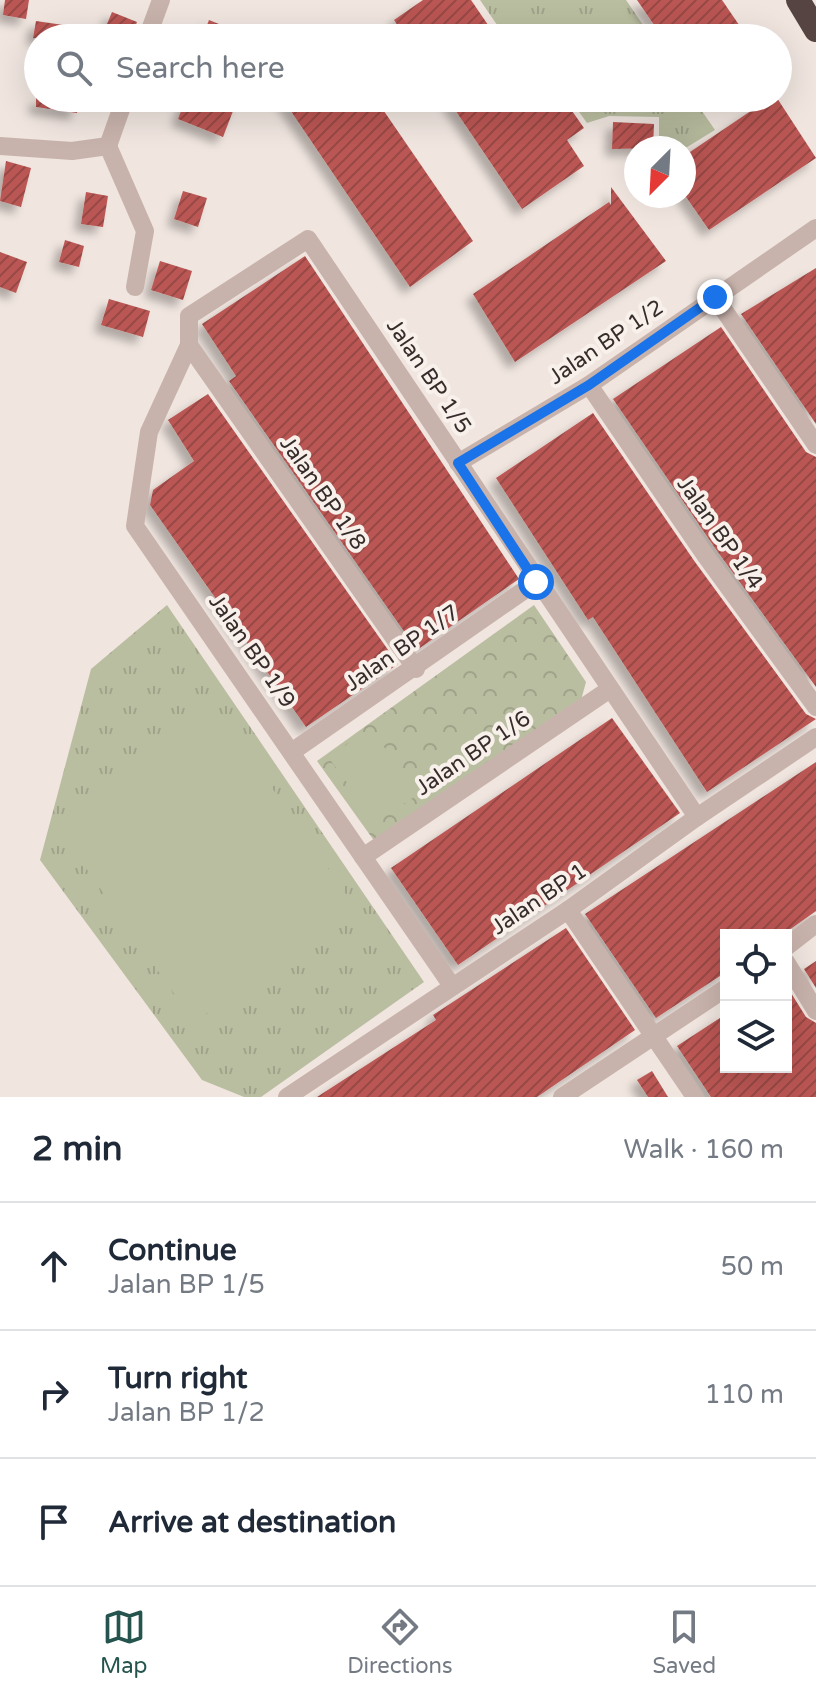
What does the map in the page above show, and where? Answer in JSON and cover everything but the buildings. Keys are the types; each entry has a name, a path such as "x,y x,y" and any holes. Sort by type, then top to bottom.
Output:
{"highway":[{"path":"798,0 816,30"},
{"path":"809,0 816,14"}],"street":[{"path":"152,24 161,0"},
{"path":"120,112 108,146 145,231 135,287"},
{"path":"0,146 72,151 108,146"},
{"name":"Jalan BP 1/2","path":"458,463 589,385 816,228"},
{"name":"Jalan BP 1/5","path":"189,316 308,239 697,817"},
{"path":"715,297 816,445"},
{"name":"Jalan BP 1/9","path":"189,316 189,345 149,432 135,526 293,751 452,986"},
{"name":"Jalan BP 1/8","path":"189,345 416,669"},
{"name":"Jalan BP 1/4","path":"589,385 705,555 816,707"},
{"name":"Jalan BP 1/7","path":"293,751 416,669 536,582"},
{"name":"Jalan BP 1/6","path":"363,857 610,689"},
{"name":"Jalan BP 1","path":"287,1097 568,910 697,817 816,737"},
{"path":"568,910 695,1097"},
{"path":"792,942 816,924"},
{"path":"792,972 816,1011"},
{"path":"562,1097 720,992"}],"green space":[{"path":"480,0 626,0 642,24 496,24"},
{"path":"579,112 703,112 715,130 696,142 696,136 659,136 659,117 609,116 587,123"},
{"path":"167,605 424,982 261,1097 244,1097 202,1080 40,860 91,669"},
{"path":"534,605 586,682 580,704 375,842 317,761"},
{"path":"219,712 357,910 194,1022 55,824"},
{"path":"371,728 417,795 376,822 328,757"}],"route":[{"path":"536,582 458,463 589,385 715,297"}]}
